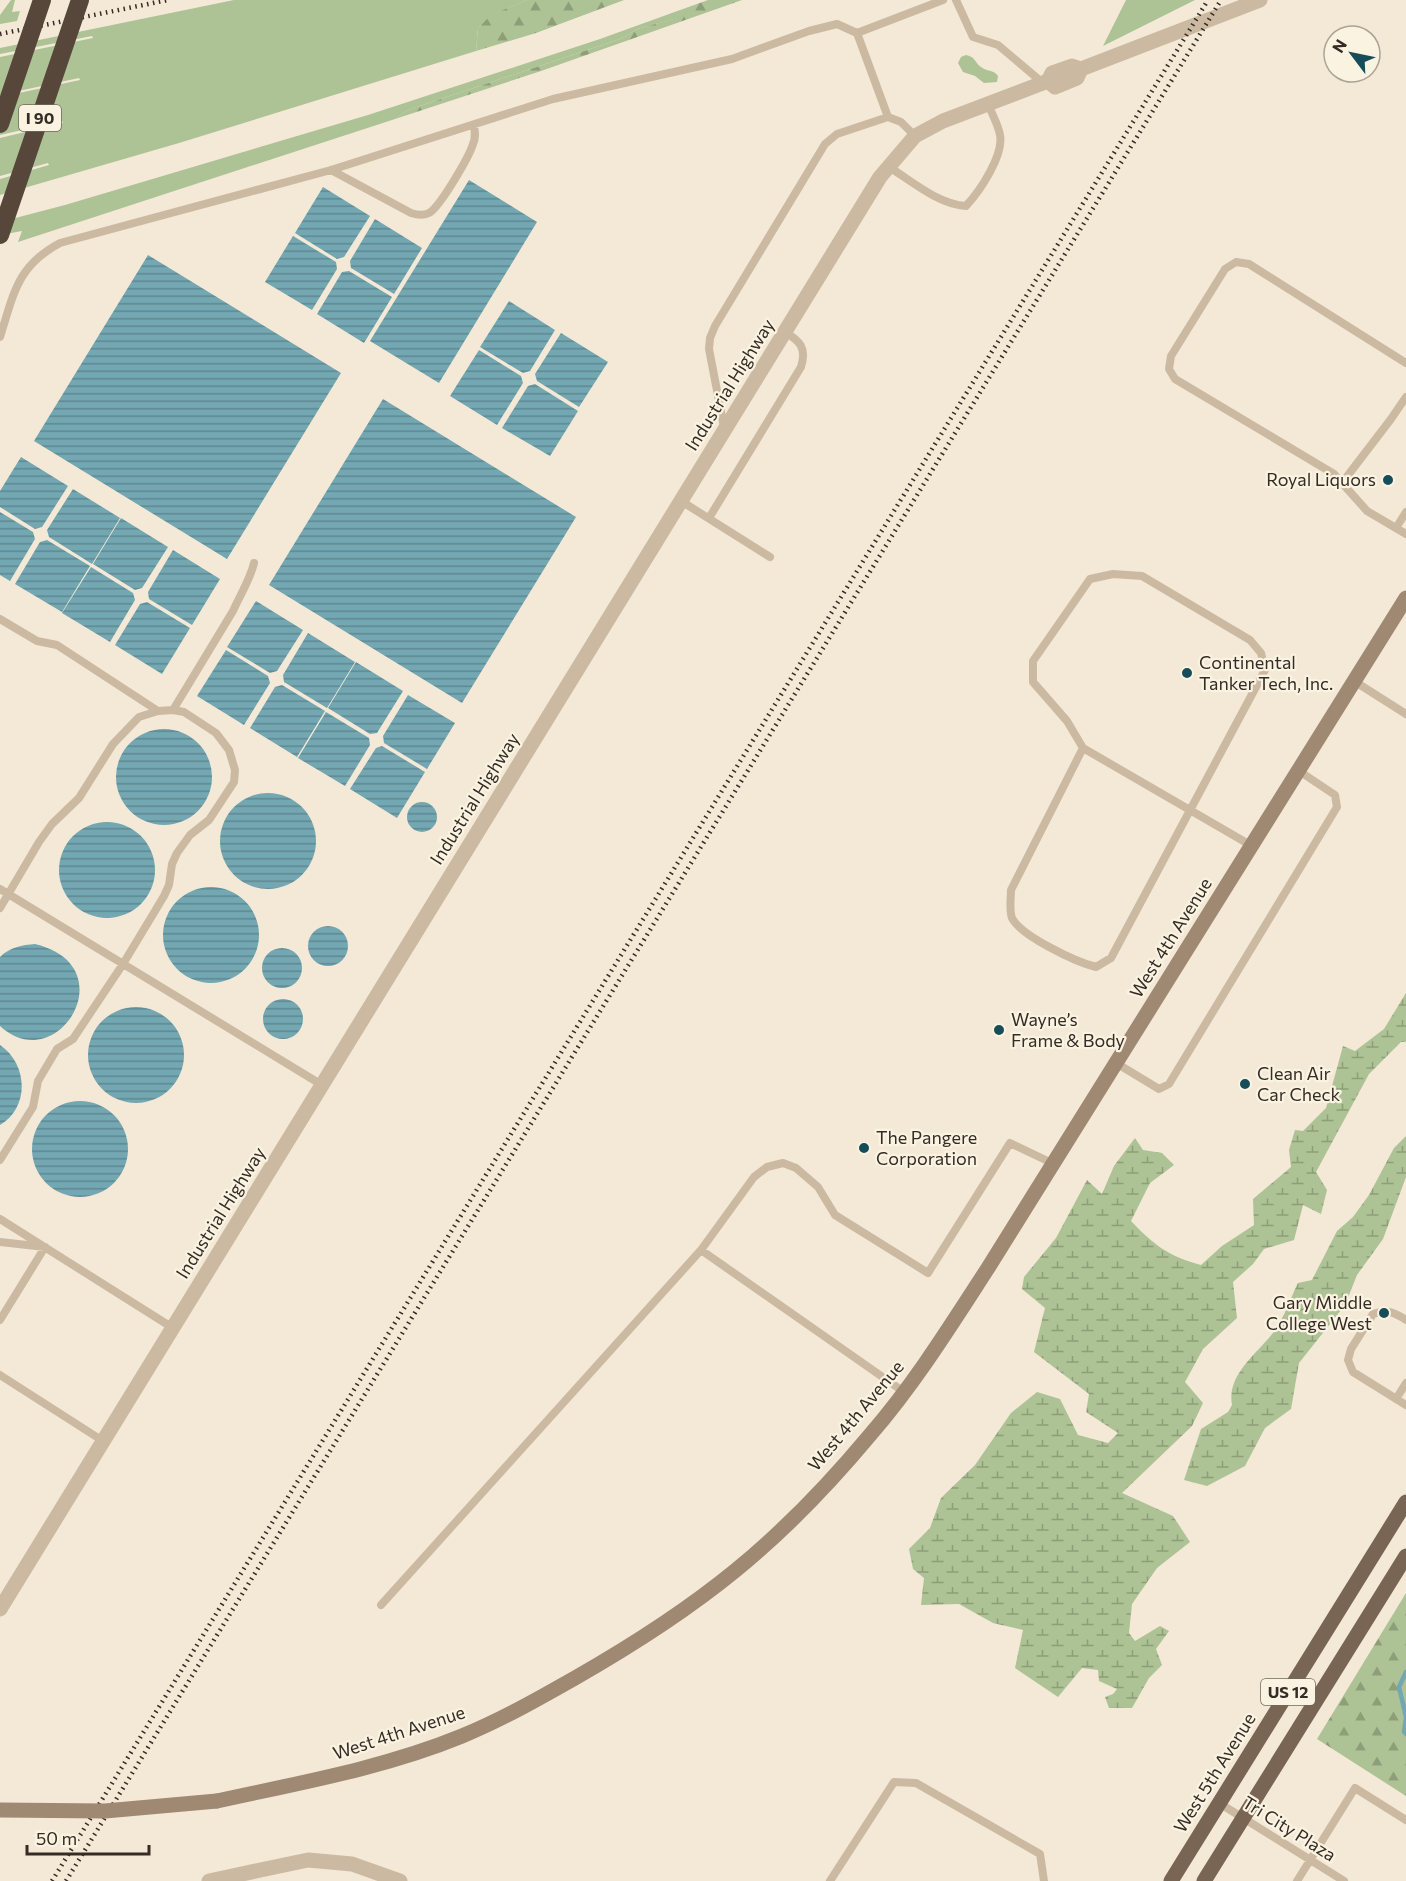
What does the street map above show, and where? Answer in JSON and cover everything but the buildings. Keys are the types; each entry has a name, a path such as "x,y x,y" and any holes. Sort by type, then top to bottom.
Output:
{"highway":[{"name":"I 90","path":"0,124 42,0"},
{"name":"I 90","path":"0,235 80,0"}],"main road":[{"name":"West 4th Avenue","path":"0,1810 105,1811 217,1801 394,1759 462,1736 523,1708 629,1647 680,1613 746,1561 806,1505 870,1435 921,1371 1054,1164 1354,681 1405,603"},
{"name":"West 5th Avenue","path":"1171,1881 1406,1502"},
{"name":"US 12","path":"1204,1881 1406,1556"},
{"path":"1371,1559 1396,1572"}],"street":[{"name":"Industrial Highway","path":"0,1609 880,177 915,136 943,121 1045,82 1053,73 1072,66 1081,69 1260,0"},
{"path":"209,1881 308,1860 351,1864 400,1881"}],"lane":[{"path":"856,33 943,0"},
{"path":"956,0 973,37 998,45 1045,82"},
{"path":"0,337 18,282 28,266 43,252 60,243 331,170 553,99 732,59 809,31 837,24 856,33 888,117"},
{"path":"889,166 939,199 966,206 983,183 1000,152 1000,135 988,104"},
{"path":"724,431 709,349 710,338 715,326 828,140 842,131 888,117 901,122 915,136"},
{"path":"331,170 411,213 423,215 429,213 440,203 472,148 475,135 474,126"},
{"path":"1406,363 1248,264 1236,262 1225,268 1171,356 1169,369 1175,378 1334,474 1367,511 1406,534"},
{"path":"709,518 801,367 804,358 802,346 785,332"},
{"path":"1342,483 1406,397"},
{"path":"681,501 770,557"},
{"path":"1396,528 1406,512"},
{"path":"174,710 233,611 251,576 254,563"},
{"path":"1083,748 1011,890 1011,916 1021,930 1078,962 1095,968 1111,957 1190,812 1265,670 1261,653 1250,640 1143,576 1113,574 1090,579 1033,661 1033,682 1067,721 1083,748 1190,812 1252,846"},
{"path":"0,619 38,641 57,645 158,711"},
{"path":"1354,681 1406,714"},
{"path":"0,908 52,824 79,798 113,744 139,717 158,711 184,712 200,720 223,740 232,758 235,770 234,782 209,820 190,835 177,854 172,864 169,885 164,896 123,964 73,1039 57,1049 38,1081 33,1107 0,1161"},
{"path":"1116,1063 1159,1089 1169,1084 1337,807 1335,795 1299,771"},
{"path":"0,889 322,1084"},
{"path":"381,1605 701,1250 754,1177 767,1167 783,1163 796,1168 818,1187 835,1215 928,1273 1010,1143 1054,1164"},
{"path":"0,1219 173,1328"},
{"path":"0,1242 45,1247"},
{"path":"0,1320 45,1247"},
{"path":"701,1250 904,1392"},
{"path":"1406,1320 1393,1312 1382,1311 1373,1314 1351,1349 1348,1360 1353,1372 1406,1405"},
{"path":"0,1375 103,1442"},
{"path":"1396,1399 1406,1383"},
{"path":"830,1881 894,1782 916,1783 1040,1854 1044,1881"},
{"path":"1297,1881 1355,1788 1406,1820"},
{"name":"Tri City Plaza","path":"1219,1803 1344,1881"}],"green space":[{"path":"11,0 15,0 12,12 20,11 17,21 0,24 0,15"},
{"path":"234,0 527,0 492,15 478,28 476,51 179,143 0,195 0,179 49,165 48,163 0,176 0,138 63,123 62,121 0,135 0,97 80,80 79,78 0,95 0,57 93,38 92,36 0,54 0,48"},
{"path":"527,0 624,0 536,33 476,51 478,28 491,15"},
{"path":"708,0 742,0 541,71 395,119 408,110 623,38 637,29 677,18 683,9"},
{"path":"1126,0 1195,0 1103,46"},
{"path":"683,9 678,18 637,29 623,38 408,110 395,119 18,242 22,231 0,235 0,222 65,205 368,115 600,39"},
{"path":"966,55 973,58 983,69 996,74 997,82 984,83 975,76 963,72 958,63 961,57"},
{"path":"1406,993 1406,1042 1401,1042 1369,1074 1316,1172 1327,1190 1321,1214 1303,1205 1294,1240 1264,1249 1253,1264 1233,1282 1237,1318 1203,1349 1185,1382 1203,1403 1192,1426 1122,1493 1173,1516 1190,1542 1157,1568 1132,1604 1129,1633 1135,1641 1160,1626 1169,1631 1156,1649 1162,1665 1149,1678 1132,1708 1109,1708 1105,1697 1113,1694 1117,1689 1099,1681 1098,1670 1082,1668 1058,1697 1015,1668 1023,1630 993,1623 959,1604 921,1605 924,1578 913,1569 909,1549 930,1528 941,1498 975,1465 1011,1413 1037,1392 1060,1399 1078,1435 1108,1443 1118,1433 1086,1412 1089,1394 1034,1352 1045,1308 1022,1289 1024,1277 1056,1238 1087,1180 1102,1194 1114,1166 1135,1138 1143,1150 1162,1153 1174,1165 1150,1183 1131,1221 1162,1249 1179,1258 1201,1265 1222,1246 1254,1225 1253,1199 1291,1167 1289,1150 1295,1130 1303,1131 1326,1108 1343,1046 1355,1051 1384,1029"},
{"path":"1406,1136 1406,1177 1383,1239 1357,1275 1345,1305 1299,1363 1291,1409 1265,1428 1245,1466 1207,1486 1184,1480 1201,1429 1228,1412 1232,1405 1234,1382 1240,1372 1278,1326 1298,1283 1312,1280 1337,1231 1353,1217 1369,1195 1394,1148"},
{"path":"1406,1593 1406,1796 1317,1739"}],"water":[{"path":"469,180 537,222 439,383 370,341"},
{"path":"323,187 370,216 344,257 337,259 295,233"},
{"path":"375,219 422,248 394,294 351,268 350,261"},
{"path":"293,236 336,262 337,269 312,310 265,282"},
{"path":"148,255 341,373 227,559 34,441"},
{"path":"349,271 392,297 364,343 317,314 342,272"},
{"path":"509,301 555,330 530,371 523,373 480,347"},
{"path":"561,333 608,362 579,407 537,381 535,374"},
{"path":"479,350 521,376 523,383 497,425 450,396"},
{"path":"535,384 578,411 550,456 502,428 528,386"},
{"path":"383,399 576,517 462,703 269,585"},
{"path":"21,457 68,486 42,527 35,529 0,507 0,491"},
{"path":"73,489 120,518 92,564 49,537 47,530"},
{"path":"0,512 33,532 35,539 10,581 0,575"},
{"path":"121,518 168,547 142,588 135,590 93,564"},
{"path":"47,540 90,566 62,612 15,584 40,542"},
{"path":"173,550 220,579 192,625 149,599 148,592"},
{"path":"91,567 133,593 135,600 110,642 62,613"},
{"path":"256,601 303,630 277,671 270,673 227,647"},
{"path":"147,602 190,628 162,674 115,645 140,604"},
{"path":"308,633 355,662 327,708 284,682 283,675"},
{"path":"226,650 268,676 270,683 244,725 197,696"},
{"path":"356,662 403,691 377,733 370,734 328,708"},
{"path":"282,685 325,711 297,757 250,728 275,687"},
{"path":"408,695 455,723 427,769 384,743 383,736"},
{"path":"326,712 369,738 370,745 345,786 298,758"},
{"path":"164,729 182,733 198,743 208,759 212,777 208,795 198,811 182,821 164,825 146,821 130,811 120,795 116,777 120,759 130,743 146,733"},
{"path":"382,746 425,772 397,818 350,789 376,748"},
{"path":"268,793 286,797 302,807 312,823 316,841 312,859 302,875 286,885 268,889 250,885 234,875 224,859 220,841 224,823 234,807 250,797"},
{"path":"422,802 428,803 436,811 436,823 428,831 422,832 416,831 408,823 407,817 408,811 416,803"},
{"path":"107,822 125,826 141,836 151,852 155,870 151,888 141,904 125,914 107,918 89,914 73,904 63,888 59,870 63,852 73,836 89,826"},
{"path":"211,887 229,891 245,901 255,917 259,935 255,953 245,969 229,979 211,983 193,979 177,969 167,953 163,935 167,917 177,901 193,891"},
{"path":"328,926 336,927 342,932 347,938 347,954 342,960 336,965 328,966 320,965 314,960 309,954 308,946 309,938 314,932 320,927"},
{"path":"35,944 62,956 76,974 79,994 73,1013 60,1029 42,1039 22,1039 0,1026 0,957 16,947"},
{"path":"282,948 290,949 296,954 301,960 301,976 296,982 290,987 282,988 274,987 268,982 263,976 262,968 263,960 268,954 274,949"},
{"path":"283,999 291,1000 297,1005 302,1011 302,1027 297,1033 291,1038 283,1039 275,1038 269,1033 264,1027 263,1019 264,1011 269,1005 275,1000"},
{"path":"136,1007 154,1011 170,1021 180,1037 184,1055 180,1073 170,1089 154,1099 136,1103 118,1099 102,1089 92,1073 88,1055 92,1037 102,1021 118,1011"},
{"path":"0,1045 16,1063 22,1085 17,1108 0,1125"},
{"path":"80,1101 98,1105 114,1115 124,1131 128,1149 124,1167 114,1183 98,1193 80,1197 62,1193 46,1183 36,1167 32,1149 36,1131 46,1115 62,1105"}],"waterway":[{"path":"1406,1672 1399,1687 1406,1717"},
{"path":"1406,1718 1404,1732 1406,1734"}],"railway":[{"path":"0,34 168,0"},
{"path":"52,1881 1208,0"},
{"path":"66,1881 1221,0"}],"place":[{"name":"Royal Liquors","path":"1388,480"},
{"name":"Continental Tanker Tech, Inc.","path":"1187,673"},
{"name":"Wayne’s Frame & Body","path":"999,1030"},
{"name":"Clean Air Car Check","path":"1245,1084"},
{"name":"The Pangere Corporation","path":"864,1148"},
{"name":"Gary Middle College West","path":"1384,1313"}]}
